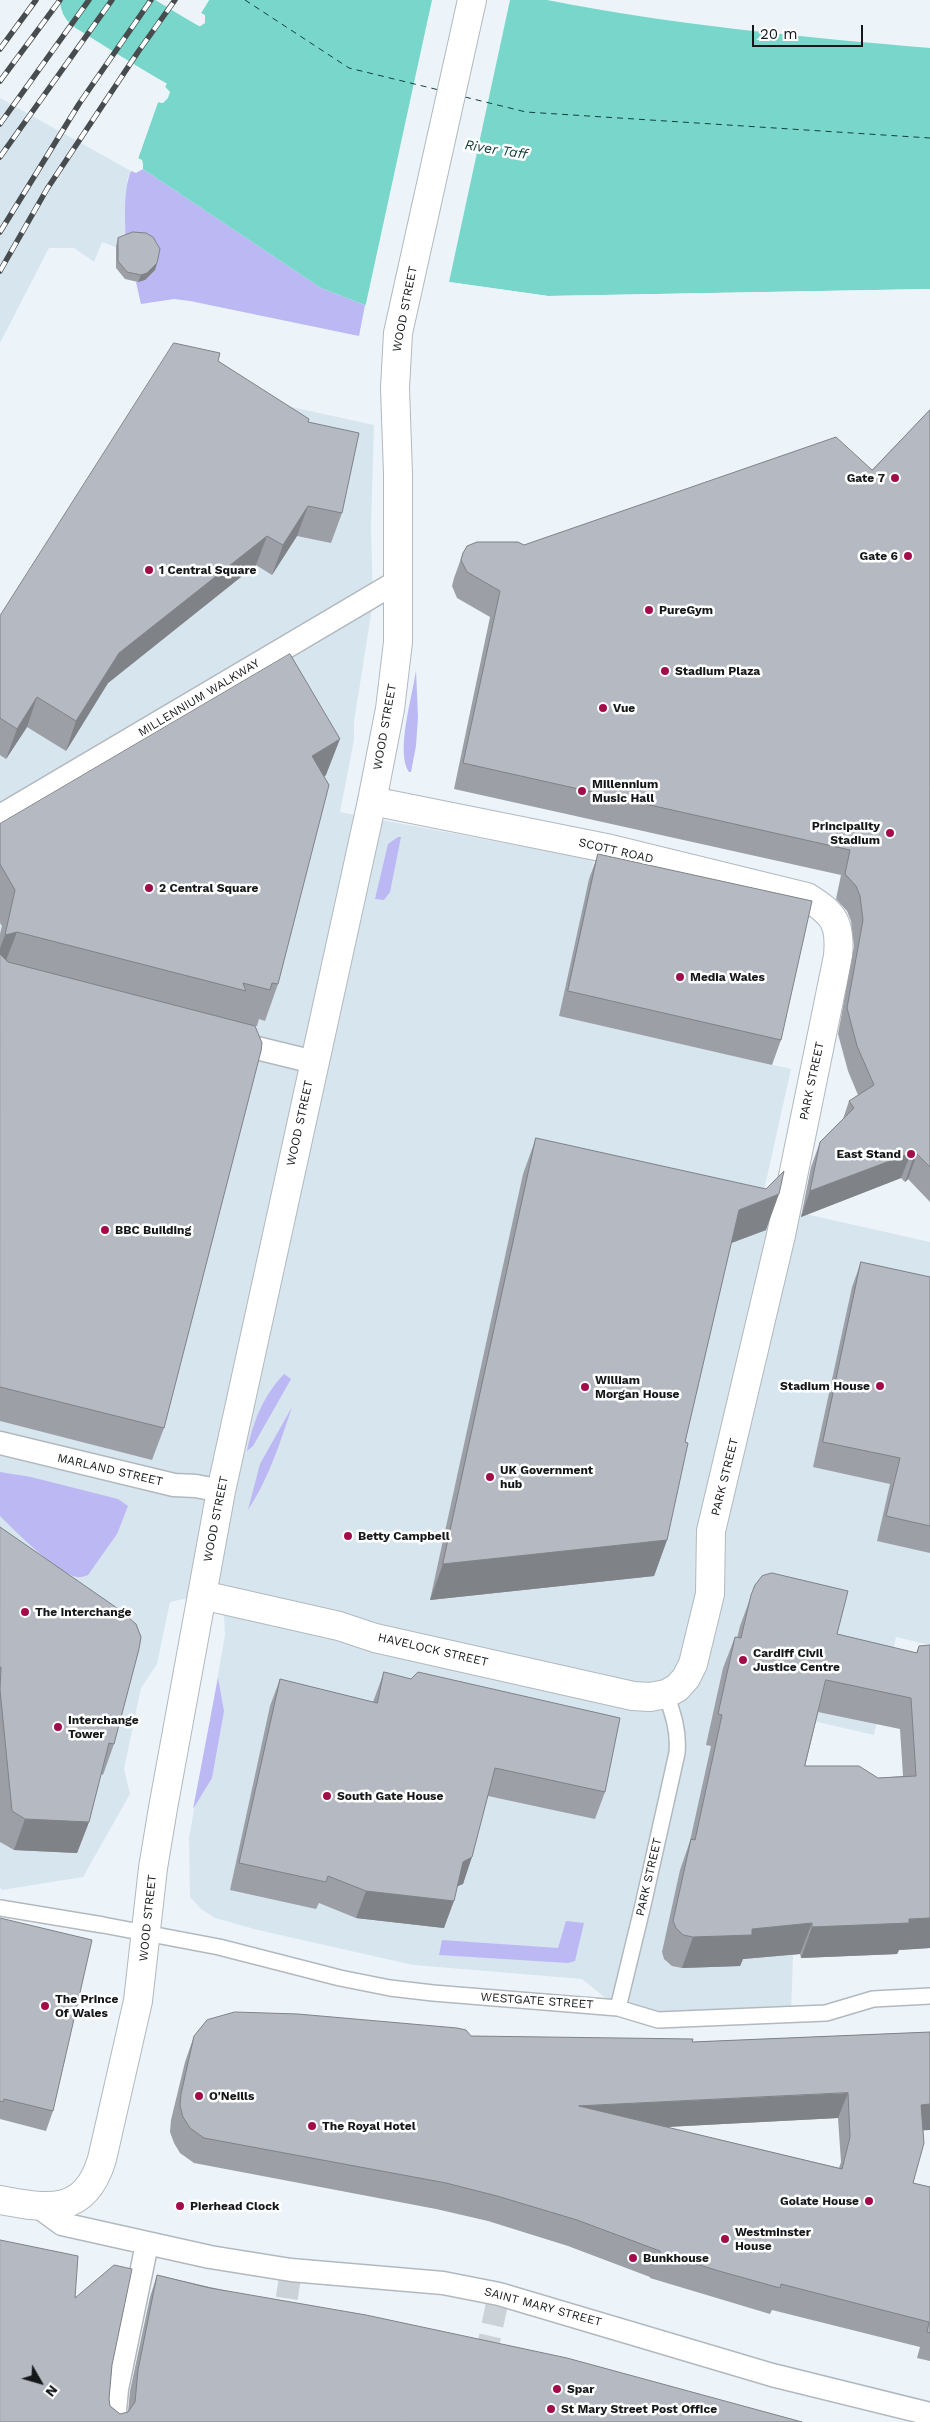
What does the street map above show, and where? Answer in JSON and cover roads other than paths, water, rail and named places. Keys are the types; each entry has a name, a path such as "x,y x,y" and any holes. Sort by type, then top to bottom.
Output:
{"street":[{"name":"WOOD STREET","path":"40,2208 61,2206 71,2202 84,2193 98,2172 138,2001 153,1868 221,1491 372,801 390,709 398,642 398,474 394,388 398,333 472,0"},
{"name":"MILLENNIUM WALKWAY","path":"0,816 398,581"},
{"name":"SCOTT ROAD","path":"372,801 611,849 807,897 827,909 840,934"},
{"name":"PARK STREET","path":"666,1694 676,1688 686,1678 693,1664 710,1594 712,1531 781,1235 838,956 840,934"},
{"path":"214,1038 314,1062"},
{"name":"MARLAND STREET","path":"0,1443 174,1485 196,1486 221,1491"},
{"name":"HAVELOCK STREET","path":"202,1595 339,1626 375,1638 608,1691 650,1697 666,1694"},
{"name":"SAINT MARY STREET","path":"0,2200 40,2208 62,2224 147,2244 290,2270 415,2280 469,2288 600,2322 772,2375 930,2414"},
{"path":"114,2422 117,2389 147,2244"}],"lane":[{"name":"PARK STREET","path":"618,2008 677,1753 676,1723 666,1694"},
{"name":"WESTGATE STREET","path":"0,1908 219,1948 331,1976 390,1988 618,2008 658,2020 826,2013 873,1999 930,1996"}],"water":[{"path":"209,0 547,0 690,23 786,35 930,48 930,289 548,296 449,282 448,287 365,305 321,288 143,169 143,164 138,159 158,102 163,103 170,92 165,87 195,25 199,27 205,18 201,13"}],"waterway":[{"name":"River Taff","path":"93,0 197,63 264,92"}],"tunnel":[{"path":"282,2331 291,2270"},
{"path":"472,2422 499,2294"}],"railway":[{"path":"0,49 36,0"},
{"path":"0,81 60,0"},
{"path":"0,124 89,0"},
{"path":"0,157 112,0"},
{"path":"0,232 79,104 151,0"},
{"path":"0,271 47,189 175,0"}],"place":[{"name":"Gate 7","path":"895,478"},
{"name":"Gate 6","path":"908,556"},
{"name":"1 Central Square","path":"149,570"},
{"name":"PureGym","path":"649,610"},
{"name":"Stadium Plaza","path":"665,671"},
{"name":"Vue","path":"603,708"},
{"name":"Millennium Music Hall","path":"582,791"},
{"name":"Principality Stadium","path":"890,833"},
{"name":"2 Central Square","path":"149,888"},
{"name":"Media Wales","path":"680,977"},
{"name":"East Stand","path":"911,1154"},
{"name":"BBC Building","path":"105,1230"},
{"name":"Stadium House","path":"880,1386"},
{"name":"William Morgan House","path":"585,1387"},
{"name":"UK Government hub","path":"490,1477"},
{"name":"Betty Campbell","path":"348,1536"},
{"name":"The Interchange","path":"25,1612"},
{"name":"Cardiff Civil Justice Centre","path":"743,1660"},
{"name":"Interchange Tower","path":"58,1727"},
{"name":"South Gate House","path":"327,1796"},
{"name":"The Prince Of Wales","path":"45,2006"},
{"name":"O'Neills","path":"199,2096"},
{"name":"The Royal Hotel","path":"312,2126"},
{"name":"Golate House","path":"869,2201"},
{"name":"Pierhead Clock","path":"180,2206"},
{"name":"Westminster House","path":"725,2239"},
{"name":"Bunkhouse","path":"633,2258"},
{"name":"Spar","path":"557,2389"},
{"name":"St Mary Street Post Office","path":"551,2409"}]}
